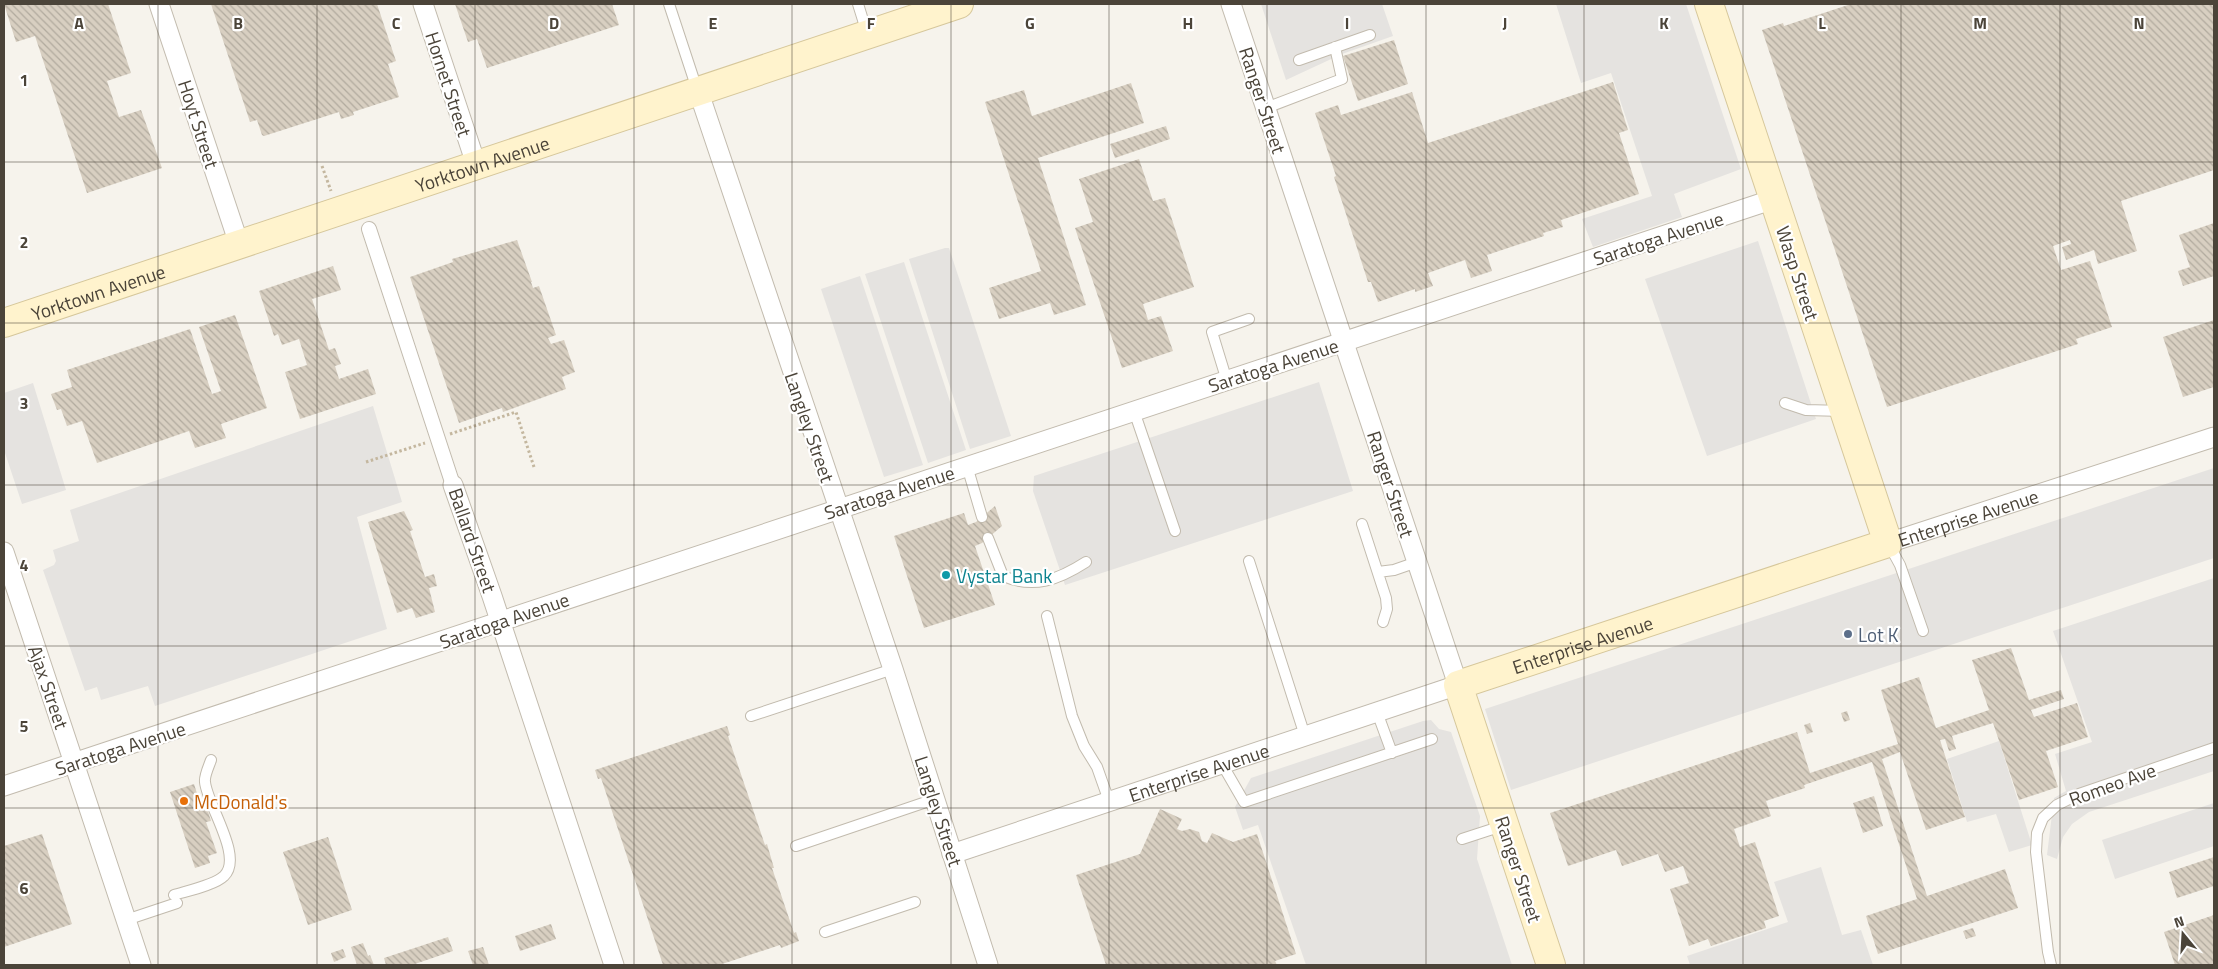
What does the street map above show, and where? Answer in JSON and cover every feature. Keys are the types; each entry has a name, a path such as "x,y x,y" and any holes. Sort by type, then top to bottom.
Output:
{"main road":[{"name":"Yorktown Avenue","path":"4,323 958,4"},
{"name":"Wasp Street","path":"1709,4 1888,543"},
{"name":"Enterprise Avenue","path":"1458,685 1888,543"},
{"name":"Ranger Street","path":"1458,685 1551,965"}],"street":[{"name":"Hoyt Street","path":"160,4 239,244"},
{"name":"Hornet Street","path":"423,4 476,164"},
{"name":"Ranger Street","path":"1231,4 1458,685"},
{"name":"Langley Street","path":"698,90 893,669 988,965"},
{"name":"Saratoga Avenue","path":"4,786 1774,199"},
{"name":"Ballard Street","path":"369,229 614,965"},
{"name":"Enterprise Avenue","path":"1888,543 2214,437"},
{"name":"Ajax Street","path":"4,552 141,965"},
{"name":"Enterprise Avenue","path":"952,854 1458,685"}],"lane":[{"name":"Langley Street","path":"669,4 698,90"},
{"path":"858,4 868,34"},
{"path":"1299,60 1370,35"},
{"path":"1266,108 1342,79 1335,47"},
{"path":"1227,380 1212,332 1249,319"},
{"path":"1785,403 1806,410 1844,411"},
{"path":"1134,411 1175,531"},
{"path":"967,466 982,516"},
{"path":"1362,524 1386,598 1387,609 1383,622"},
{"path":"988,538 1003,576 1018,582 1034,584 1073,570 1086,562"},
{"path":"1888,543 1900,565 1923,631"},
{"path":"1249,561 1305,736"},
{"path":"1378,572 1394,570 1417,562"},
{"path":"1047,616 1072,716 1084,746 1098,767 1109,802"},
{"path":"751,716 893,669"},
{"path":"1377,712 1392,752"},
{"path":"1222,764 1244,802 1432,739"},
{"name":"Romeo Ave","path":"2052,965 2048,952 2036,852 2037,833 2043,818 2057,805 2079,794 2214,748"},
{"path":"126,920 219,880 226,875 230,865 229,852 204,781 211,760"},
{"path":"796,846 935,799"},
{"path":"1462,840 1506,825"},
{"path":"825,932 915,902"}],"path":[{"path":"322,166 331,192"},
{"path":"366,462 516,412 534,467"}],"shaded area":[{"path":"1261,4 1382,4 1393,36 1342,54 1286,80"},
{"path":"1556,4 1686,4 1741,169 1674,194 1682,217 1593,247 1582,219 1652,196 1611,73 1581,83"},
{"path":"1758,241 1816,419 1707,456 1645,279"},
{"path":"949,248 1011,436 970,449 909,259"},
{"path":"904,262 966,450 928,463 865,274"},
{"path":"860,276 923,465 884,477 821,289"},
{"path":"1319,382 1353,491 1065,585 1033,491 1034,476"},
{"path":"33,383 66,490 22,504 4,450 4,393"},
{"path":"373,406 402,502 357,517 387,629 155,706 148,686 101,700 97,687 85,691 43,570 54,565 56,561 53,550 79,541 70,510"},
{"name":"Lot K","path":"2214,468 2214,558 1511,790 1485,709"},
{"path":"2214,578 2214,771 2089,812 2072,824 2063,837 2057,859 2047,855 2054,798 2066,791 2055,754 2092,742 2053,631"},
{"path":"1431,720 1439,729 1451,732 1480,816 1477,859 1512,965 1306,965 1258,825 1243,830 1235,807 1251,778 1423,721"},
{"path":"1999,741 2032,845 2009,852 1996,814 1967,822 1947,759"},
{"path":"2214,803 2214,846 2115,879 2102,840"},
{"path":"1821,867 1842,935 1861,930 1873,965 1690,965 1687,956 1788,922 1774,882"}],"building":[{"path":"4,4 108,4 131,73 107,81 119,117 141,110 162,168 87,193 35,36 16,42"},
{"path":"211,4 377,4 396,61 388,64 399,97 353,112 354,115 341,119 339,112 264,136 257,120 250,122"},
{"path":"455,4 612,4 619,25 487,68 477,39 468,42"},
{"path":"1851,4 2214,4 2214,170 2121,201 2137,251 2098,264 2094,250 2066,260 2062,247 2071,244 2070,240 2053,246 2061,270 2090,261 2112,327 2076,339 2078,344 1887,407 1762,30 1783,23 1784,26"},
{"path":"1394,40 1408,84 1358,101 1343,56"},
{"path":"1613,82 1628,130 1619,133 1639,194 1561,220 1563,227 1543,233 1544,236 1487,255 1492,271 1471,278 1465,260 1428,273 1433,286 1415,292 1415,289 1378,302 1371,282 1368,282 1315,113 1338,105 1341,115 1412,92 1428,143"},
{"path":"1131,83 1144,123 1038,158 1086,305 1054,315 1050,303 999,319 989,288 1041,271 985,102 1024,90 1032,116"},
{"path":"1166,126 1170,139 1115,158 1110,144"},
{"path":"1139,159 1153,201 1165,198 1194,287 1143,304 1148,320 1161,316 1173,351 1122,368 1075,228 1093,222 1079,179"},
{"path":"2214,223 2214,276 2183,286 2178,271 2190,267 2179,235"},
{"path":"517,240 533,288 539,286 556,335 548,338 551,344 564,340 575,372 562,377 566,389 503,412 502,408 459,423 410,277 453,262 452,259"},
{"path":"333,266 341,290 312,299 329,350 335,348 341,364 335,366 339,379 368,369 376,394 300,419 285,372 307,365 299,339 282,345 278,334 274,336 259,291"},
{"path":"235,315 267,408 221,424 226,438 195,448 189,431 97,463 82,421 67,426 61,409 57,410 51,394 72,387 67,370 190,329 212,394 221,391 199,327"},
{"path":"2214,320 2214,387 2183,397 2163,337"},
{"name":"Vystar Bank","path":"995,506 1002,526 982,543 975,546 995,605 924,628 894,536 964,513 968,525 976,522"},
{"path":"404,511 413,530 410,531 425,577 434,574 437,586 429,588 435,612 416,618 412,608 397,613 368,522"},
{"path":"2011,648 2029,700 2061,690 2064,699 2031,710 2034,717 2077,703 2088,737 2046,751 2058,787 2019,800 1993,723 1952,736 1956,749 1949,751 1945,739 1940,740 1965,817 1926,830 1900,752 1882,759 1927,896 2005,869 2018,908 1878,954 1866,916 1917,899 1872,762 1804,785 1805,788 1766,801 1771,816 1734,829 1740,847 1755,842 1779,916 1764,921 1766,928 1711,946 1708,939 1689,946 1670,889 1689,883 1683,866 1665,872 1658,854 1622,866 1616,850 1568,866 1550,813 1797,732 1810,773 1898,744 1881,690 1919,677 1936,728 1989,710 1972,660"},
{"path":"1847,711 1850,720 1844,722 1841,713"},
{"path":"1810,723 1813,732 1807,734 1804,725"},
{"path":"727,726 730,735 728,736 765,845 767,844 774,868 772,868 794,933 796,932 799,941 781,948 780,945 719,965 663,965 601,778 598,779 595,770"},
{"path":"194,784 200,803 205,802 211,821 206,822 217,853 208,856 210,863 195,868 170,792"},
{"path":"1874,796 1883,826 1863,833 1853,803"},
{"path":"1160,809 1182,819 1177,829 1182,831 1190,829 1199,832 1202,841 1207,843 1212,833 1233,842 1257,834 1296,954 1275,961 1277,965 1106,965 1076,875 1140,854"},
{"path":"42,834 72,924 4,947 4,846"},
{"path":"328,837 352,910 308,925 283,852"},
{"path":"2214,857 2214,886 2177,898 2169,872"},
{"path":"2214,915 2214,965 2175,965 2164,932"},
{"path":"551,924 556,939 520,951 515,936"},
{"path":"1973,928 1976,936 1966,939 1963,931"},
{"path":"448,937 453,951 412,965 386,965 384,958"},
{"path":"363,943 374,965 357,965 351,947"},
{"path":"483,947 489,965 473,965 468,951"},
{"path":"343,949 346,957 334,962 331,953"}],"place":[{"name":"Vystar Bank","path":"946,575"},
{"name":"Lot K","path":"1848,634"},
{"name":"McDonald's","path":"184,801"}]}
